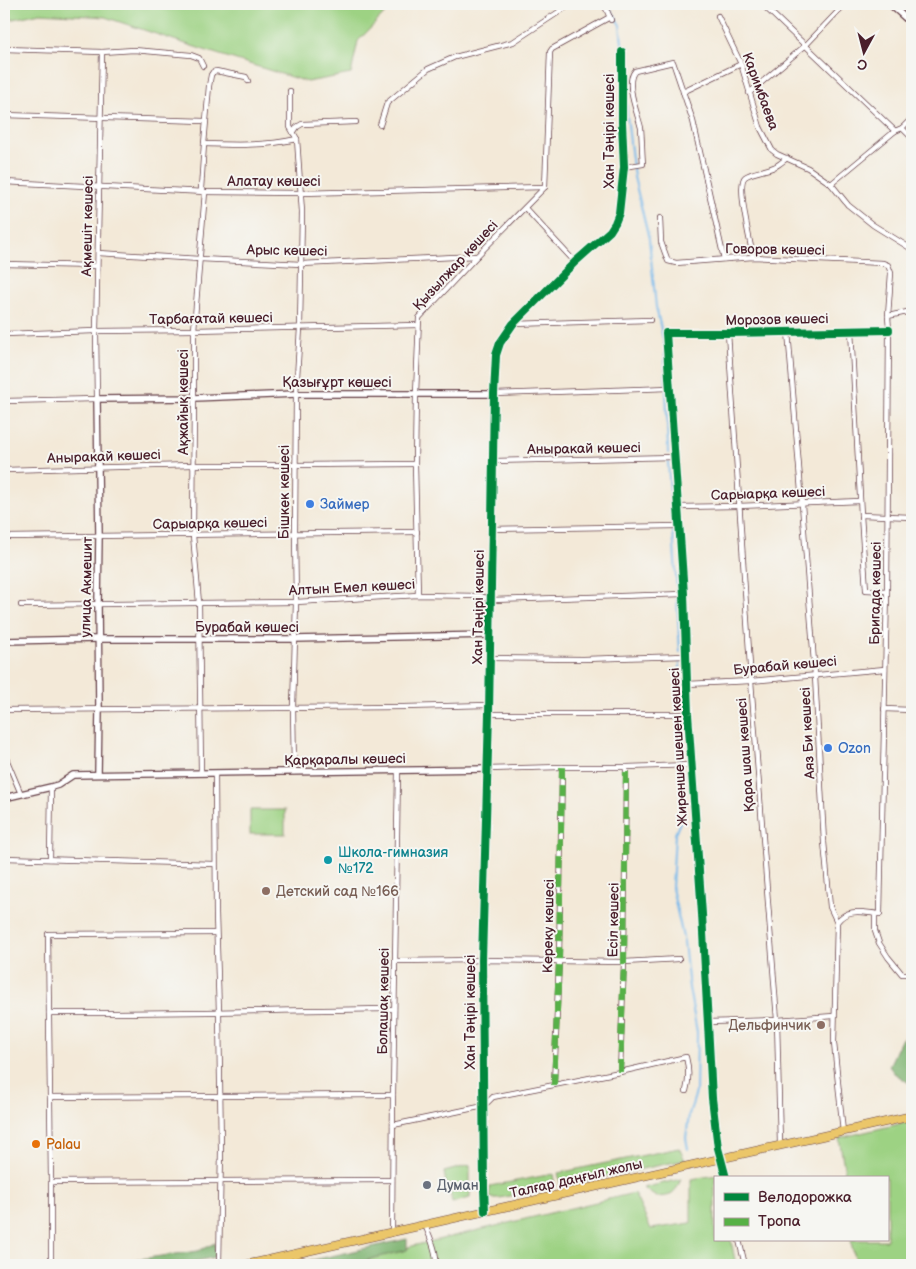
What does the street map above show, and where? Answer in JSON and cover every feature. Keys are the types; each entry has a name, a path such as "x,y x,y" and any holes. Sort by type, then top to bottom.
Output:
{"main road":[{"name":"Талғар даңғыл жолы","path":"245,1265 912,1116"}],"street":[{"path":"380,125 388,103 428,69 455,57 513,42 571,4"},
{"path":"545,187 550,52 552,49 611,18 604,4"},
{"path":"762,4 896,130"},
{"path":"749,93 806,45 845,4"},
{"path":"890,4 912,24"},
{"name":"Каримбаева","path":"718,16 741,64 760,127 772,150 808,168 831,184 848,205 873,225 911,248"},
{"path":"4,49 102,52 134,50 191,55 199,58 203,66"},
{"name":"Ақмешіт көшесі","path":"97,399 96,330 102,52"},
{"name":"Хан Тәңірі көшесі","path":"485,1211 482,960 489,714 494,394 497,349 514,324 575,262 610,232 615,223 619,213 624,167 622,52"},
{"path":"624,167 643,164 641,127 631,89 632,74 673,62 693,121 724,260"},
{"path":"683,92 741,64"},
{"name":"Ақжайық көшесі","path":"201,773 199,603 193,535 193,465 194,330 205,192 201,189 205,121 210,79 213,72 246,77 248,81"},
{"path":"204,144 250,145 297,139 290,127 290,91"},
{"path":"4,115 205,121"},
{"path":"831,184 912,118"},
{"path":"293,133 302,124 356,122"},
{"path":"902,128 912,138"},
{"name":"Бішкек көшесі","path":"294,772 296,394 300,328 302,212 297,139"},
{"path":"753,257 743,207 741,181 745,176 775,167 787,158"},
{"name":"Алатау көшесі","path":"4,182 205,192 301,193 545,187"},
{"name":"Қызылжар көшесі","path":"418,594 415,464 419,318 545,187"},
{"path":"525,208 575,262"},
{"name":"Говоров көшесі","path":"660,218 661,242 668,261 676,263 753,257 883,263 888,266 891,273"},
{"name":"Арыс көшесі","path":"98,253 301,264 477,256"},
{"path":"4,264 97,266"},
{"name":"Бригада көшесі","path":"874,914 880,914 887,591 888,316 891,273"},
{"path":"888,316 912,311"},
{"path":"514,324 650,320"},
{"name":"Тарбағатай көшесі","path":"4,334 96,330 194,330 418,325"},
{"path":"850,330 866,590 887,591"},
{"name":"Морозов көшесі","path":"666,332 728,333 889,330"},
{"name":"Аяз Би көшесі","path":"788,331 815,676 829,897 830,907 837,922 834,1043 843,1132"},
{"name":"Жиренше шешен көшесі","path":"666,332 684,594 688,714 712,1098 718,1148 726,1176"},
{"name":"Қара шаш көшесі","path":"728,333 738,506 777,1020 780,1145"},
{"name":"Қазығұрт көшесі","path":"4,401 194,398 296,394 494,394 670,388"},
{"name":"улица Акмешит","path":"97,399 99,536 97,639 98,774"},
{"name":"Аныракай көшесі","path":"494,461 675,457"},
{"name":"Аныракай көшесі","path":"4,470 193,465 415,464"},
{"name":"Сарыарқа көшесі","path":"678,507 860,501"},
{"path":"861,515 912,517"},
{"path":"492,529 679,526"},
{"name":"Сарыарқа көшесі","path":"4,537 417,532"},
{"name":"Алтын Емел көшесі","path":"20,605 296,602 418,594 481,596 490,600 684,594"},
{"name":"Бурабай көшесі","path":"4,641 294,639 490,635"},
{"path":"490,658 583,659 686,656"},
{"name":"Бурабай көшесі","path":"687,684 751,682 885,669"},
{"path":"4,710 489,705"},
{"path":"884,709 912,710"},
{"path":"489,714 688,714"},
{"path":"5,756 21,794"},
{"name":"Қарқаралы көшесі","path":"4,798 58,785 73,775 692,765"},
{"name":"Кереку көшесі","path":"554,1085 559,961 562,767"},
{"name":"Есіл көшесі","path":"620,1072 624,962 626,767"},
{"name":"Болашақ көшесі","path":"392,1232 398,770"},
{"path":"215,774 220,1096 219,1265"},
{"path":"50,860 51,787"},
{"path":"4,858 216,864"},
{"path":"837,922 849,912 874,914 875,931 882,949 902,974 912,974"},
{"path":"51,1265 52,1182 48,934 216,933"},
{"path":"395,961 624,962 679,959"},
{"path":"49,1013 142,1014 394,1009"},
{"path":"708,1022 834,1016"},
{"path":"393,1125 484,1106 493,1097 686,1057 688,1066 686,1091"},
{"path":"50,1097 393,1095"},
{"path":"52,1182 392,1180"},
{"path":"425,1225 435,1253 435,1265"},
{"path":"739,1242 745,1265"}],"green space":[{"path":"4,4 394,4 358,41 351,74 307,82 105,17 40,13 4,21"},
{"path":"250,810 285,810 285,834 250,834"},
{"path":"902,1038 912,1043 912,1085 894,1073 889,1066"},
{"path":"912,1121 912,1265 857,1265 851,1242 888,1242 888,1176 846,1176 839,1138"},
{"path":"679,1148 685,1160 561,1186 558,1173"},
{"path":"470,1165 470,1198 452,1203 450,1191 447,1190 444,1172"},
{"path":"553,1174 555,1186 500,1198 489,1198 490,1186"},
{"path":"717,1175 714,1176 714,1242 731,1242 736,1265 347,1265 408,1249 408,1247 634,1193 651,1229 691,1223 691,1179"},
{"path":"681,1179 673,1194 667,1196 656,1197 643,1188"},
{"path":"407,1239 407,1250 347,1265 291,1265"},
{"path":"215,1243 215,1257 179,1265 131,1265 139,1259 198,1251"}],"waterway":[{"path":"607,4 620,25 623,52"},
{"path":"624,67 634,177 649,239 656,307 665,347 668,453"},
{"path":"668,462 672,522"},
{"path":"673,531 677,590"},
{"path":"677,599 680,652"},
{"path":"679,709 680,661"},
{"path":"679,718 680,762"},
{"path":"681,771 683,815 675,834 672,888 684,942 689,988 697,1032 696,1092 689,1115 686,1138 688,1149"}],"marked path":[{"path":"554,1085 559,961 562,767"},
{"path":"620,1072 624,962 626,767"}],"cycle path":[{"path":"485,1211 482,960 496,355 500,343 513,324 575,262 610,231 615,223 619,213 624,167 622,52"},
{"path":"725,1176 718,1148 712,1098 688,714 684,594 666,333 889,330"}],"place":[{"name":"Займер","path":"310,504"},
{"name":"Ozon","path":"828,748"},
{"name":"Школа-гимназия №172","path":"328,860"},
{"name":"Детский сад №166","path":"266,891"},
{"name":"Дельфинчик","path":"821,1025"},
{"name":"Palau","path":"36,1144"},
{"name":"Думан","path":"427,1185"}]}
